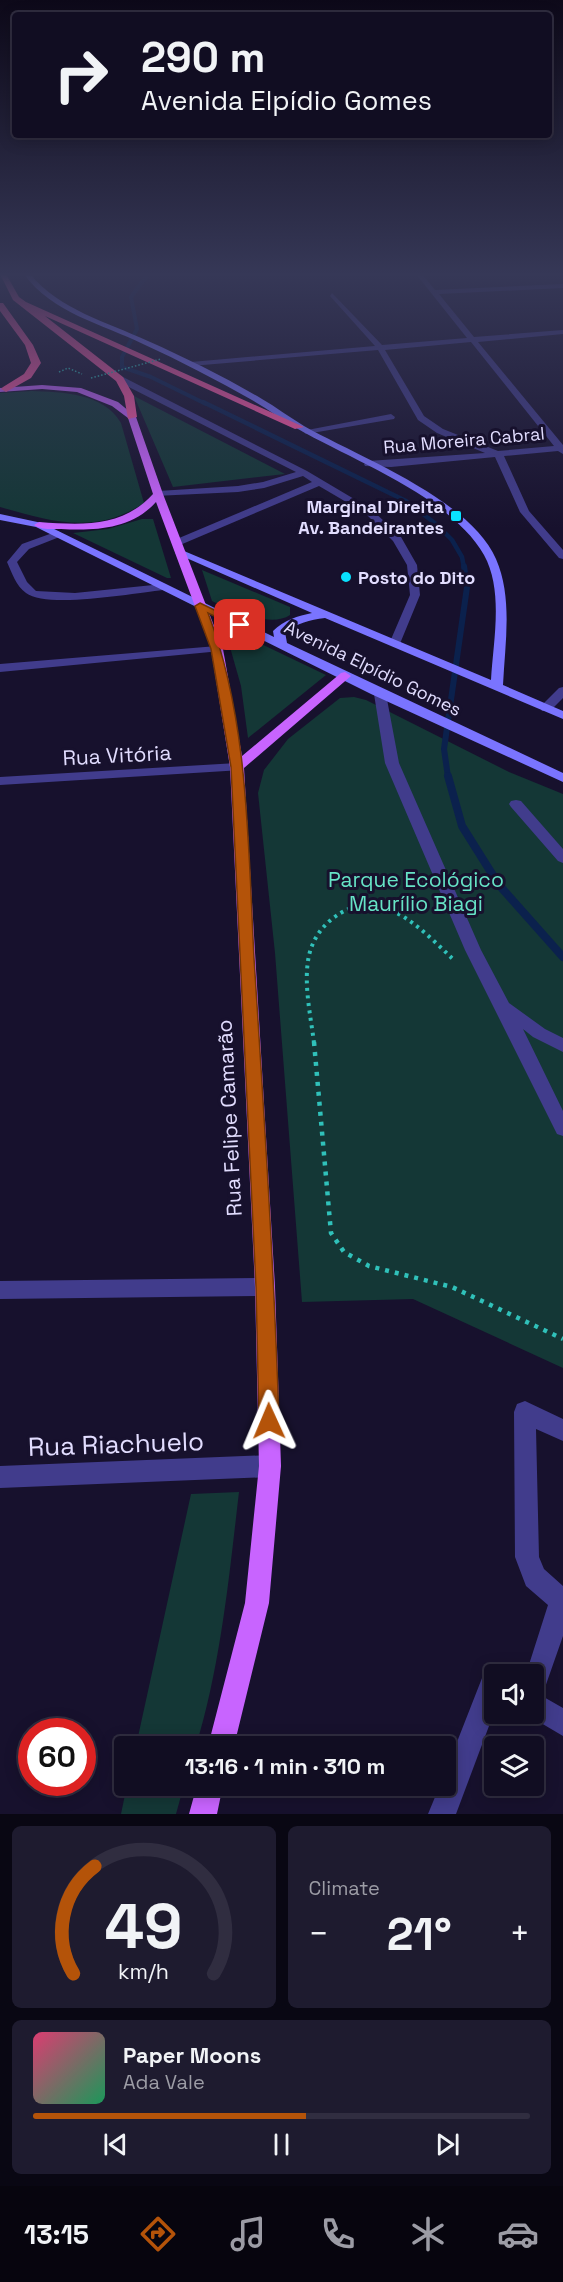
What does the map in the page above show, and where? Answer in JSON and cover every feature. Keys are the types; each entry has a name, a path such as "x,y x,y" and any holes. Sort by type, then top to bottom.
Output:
{"highway":[{"path":"2,389 28,376 36,363 34,359"},
{"path":"93,359 120,380 129,396 132,417"},
{"path":"144,359 303,429"}],"main road":[{"path":"179,359 258,400 303,429 456,516 489,555 498,582 497,687"},
{"path":"2,389 42,387 78,390 115,404 132,417"},
{"name":"Rua Felipe Camarão","path":"132,417 216,649 237,767 265,1287 270,1466 257,1603 223,1736"},
{"path":"39,525 113,524 141,513 158,494"},
{"name":"Avenida Elpídio Gomes","path":"0,517 39,525 380,694 563,778"},
{"name":"Avenida Elpídio Gomes","path":"178,548 394,644 563,715"},
{"path":"281,644 279,631 290,622 304,616 329,615"},
{"path":"237,767 345,676"},
{"path":"203,1814 207,1796"}],"street":[{"path":"191,364 250,359"},
{"path":"387,359 421,418 440,431 499,455 525,512 563,556"},
{"path":"486,359 562,449"},
{"path":"120,380 303,473 368,511 397,539 412,565 415,595 394,644"},
{"path":"303,429 391,417"},
{"name":"Rua Moreira Cabral","path":"368,464 562,449"},
{"path":"158,494 264,485 303,473"},
{"path":"178,548 319,482"},
{"path":"58,534 28,544 16,553 12,562 19,580 33,593 62,597 163,587"},
{"path":"0,668 216,649"},
{"path":"546,708 563,691"},
{"path":"380,694 392,763 472,950 502,1005 563,1129"},
{"name":"Rua Vitória","path":"0,781 237,767"},
{"path":"516,804 563,858"},
{"path":"502,1005 539,1033 563,1046"},
{"path":"0,1290 265,1287"},
{"path":"542,1664 563,1601 535,1577 527,1557 525,1412 563,1430"},
{"name":"Rua Riachuelo","path":"0,1477 270,1466"},
{"path":"442,1814 484,1705"},
{"path":"544,1712 563,1723"}],"path":[{"path":"91,378 160,359"},
{"path":"462,968 411,923 379,904 357,903 343,909 316,936 308,954 308,970 331,1233 344,1252 369,1266 452,1287 563,1339"}],"green space":[{"path":"32,391 81,396 104,405 114,413 121,423 144,503 109,519 74,523 56,521 0,507 0,393"},
{"path":"134,396 285,474 173,487"},
{"path":"142,519 153,519 171,578 73,533 108,529"},
{"path":"202,570 290,607 290,615 282,619 262,619 251,617 212,601"},
{"path":"224,626 326,675 248,738 241,686"},
{"name":"Parque Ecológico Maurílio Biagi","path":"354,697 366,700 509,772 563,794 563,1368 413,1299 302,1302 275,953 258,793 264,770 288,739 340,698"},
{"path":"239,1492 228,1588 212,1683 199,1736 138,1736 191,1494"},
{"path":"125,1796 181,1796 176,1814 121,1814"}],"waterway":[{"path":"122,359 122,367 151,377 206,404"},
{"path":"203,402 406,501 436,524 452,540 462,557 464,568"},
{"path":"448,777 444,749 467,587 464,566"},
{"path":"448,776 462,826 499,885 563,957"}],"place":[{"name":"Marginal Direita Av. Bandeirantes","path":"456,516"},
{"name":"Posto do Dito","path":"346,577"}],"route":[{"path":"240,625 200,606 216,649 237,767 265,1287 269,1421"}]}
